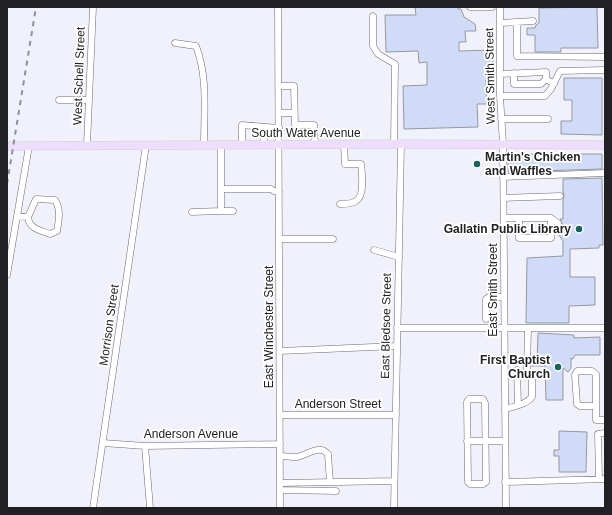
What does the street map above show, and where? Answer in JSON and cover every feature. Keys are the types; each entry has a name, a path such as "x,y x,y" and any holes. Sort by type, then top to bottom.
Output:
{"main road":[{"name":"South Water Avenue","path":"7,146 605,144"}],"street":[{"name":"West Schell Street","path":"87,145 93,7"},
{"name":"East Winchester Street","path":"278,7 280,508"},
{"path":"470,7 492,7"},
{"name":"West Smith Street","path":"500,7 500,96 503,144"},
{"name":"East Bledsoe Street","path":"373,16 373,46 378,54 390,60 394,64 395,70 398,144 399,257 394,508"},
{"path":"500,23 533,21"},
{"path":"517,22 517,56 605,57"},
{"path":"175,43 196,46 201,59 204,76 204,145"},
{"path":"500,96 545,96 554,84 560,71 605,70"},
{"path":"500,74 514,73 546,72 546,79 541,84 514,84 514,73"},
{"path":"546,79 554,84"},
{"path":"279,86 294,86 295,125 314,125 316,145"},
{"path":"59,100 88,100"},
{"path":"279,113 294,113"},
{"path":"501,119 548,119"},
{"path":"242,145 242,125 279,128"},
{"path":"264,127 264,145"},
{"path":"340,204 355,202 360,198 362,192 361,164 345,164 344,144"},
{"name":"East Smith Street","path":"503,144 506,508"},
{"name":"Morrison Street","path":"93,508 146,145"},
{"path":"221,145 222,211"},
{"path":"7,275 29,146"},
{"path":"503,177 605,173"},
{"path":"271,189 274,185 279,184"},
{"path":"221,190 271,189 274,192 279,192"},
{"path":"504,198 560,196"},
{"path":"36,199 55,200 58,206 59,222 57,231 50,234 32,227 28,222 28,217 36,199"},
{"path":"192,212 232,211"},
{"path":"17,216 28,217"},
{"path":"504,218 551,218 558,223"},
{"path":"519,218 519,238 551,238 558,234"},
{"path":"551,218 551,238"},
{"path":"280,239 333,239"},
{"path":"374,250 399,257"},
{"path":"486,319 486,299 489,297 504,297"},
{"path":"397,328 605,328"},
{"path":"505,409 518,405 532,397 532,380 530,373 527,370 528,328"},
{"path":"280,351 397,346"},
{"path":"505,370 527,370"},
{"path":"517,370 518,405"},
{"path":"596,406 580,406 577,404 575,375 577,371 592,371 596,374 596,406 596,420 605,420"},
{"path":"469,399 483,400 485,403 486,441 486,482 483,484 470,484 468,482 468,441 467,402 469,399"},
{"name":"Anderson Street","path":"280,414 396,415"},
{"path":"505,482 602,479 598,434 605,433"},
{"path":"468,441 505,441"},
{"name":"Anderson Avenue","path":"103,443 145,446 280,444"},
{"path":"145,446 150,508"},
{"path":"280,456 297,457 320,449 326,451 328,454 330,482"},
{"path":"280,483 394,481"},
{"path":"280,490 336,491"}],"building":[{"path":"415,7 458,7 458,9 461,9 464,17 475,24 476,31 465,31 466,42 459,42 459,51 493,50 493,80 486,80 487,104 477,104 478,127 404,129 403,86 427,85 427,62 419,63 418,51 386,52 385,15 416,15"},
{"path":"597,7 598,48 561,48 561,52 535,52 535,35 527,35 527,28 535,28 539,23 539,8"},
{"path":"564,78 602,78 602,135 561,134 561,121 572,121 572,100 564,100"},
{"path":"508,154 602,154 602,169 508,172"},
{"path":"602,178 603,245 599,245 599,248 570,249 570,277 595,277 595,305 569,306 569,323 526,323 527,258 563,256 563,241 556,231 556,227 560,227 562,224 560,219 563,219 563,179"},
{"name":"First Baptist Church","path":"538,333 574,335 574,338 600,337 600,355 575,355 573,359 571,358 571,368 568,372 563,368 563,400 546,400 545,366 532,366 532,361 537,361"},
{"path":"559,431 587,432 586,472 559,472 559,456 554,456 554,450 559,450"}],"tunnel":[{"path":"558,223 558,234"}],"railway":[{"path":"7,184 36,7"}],"place":[{"name":"Martin's Chicken and Waffles","path":"477,164"},
{"name":"Gallatin Public Library","path":"579,229"},
{"name":"First Baptist Church","path":"558,367"}]}
